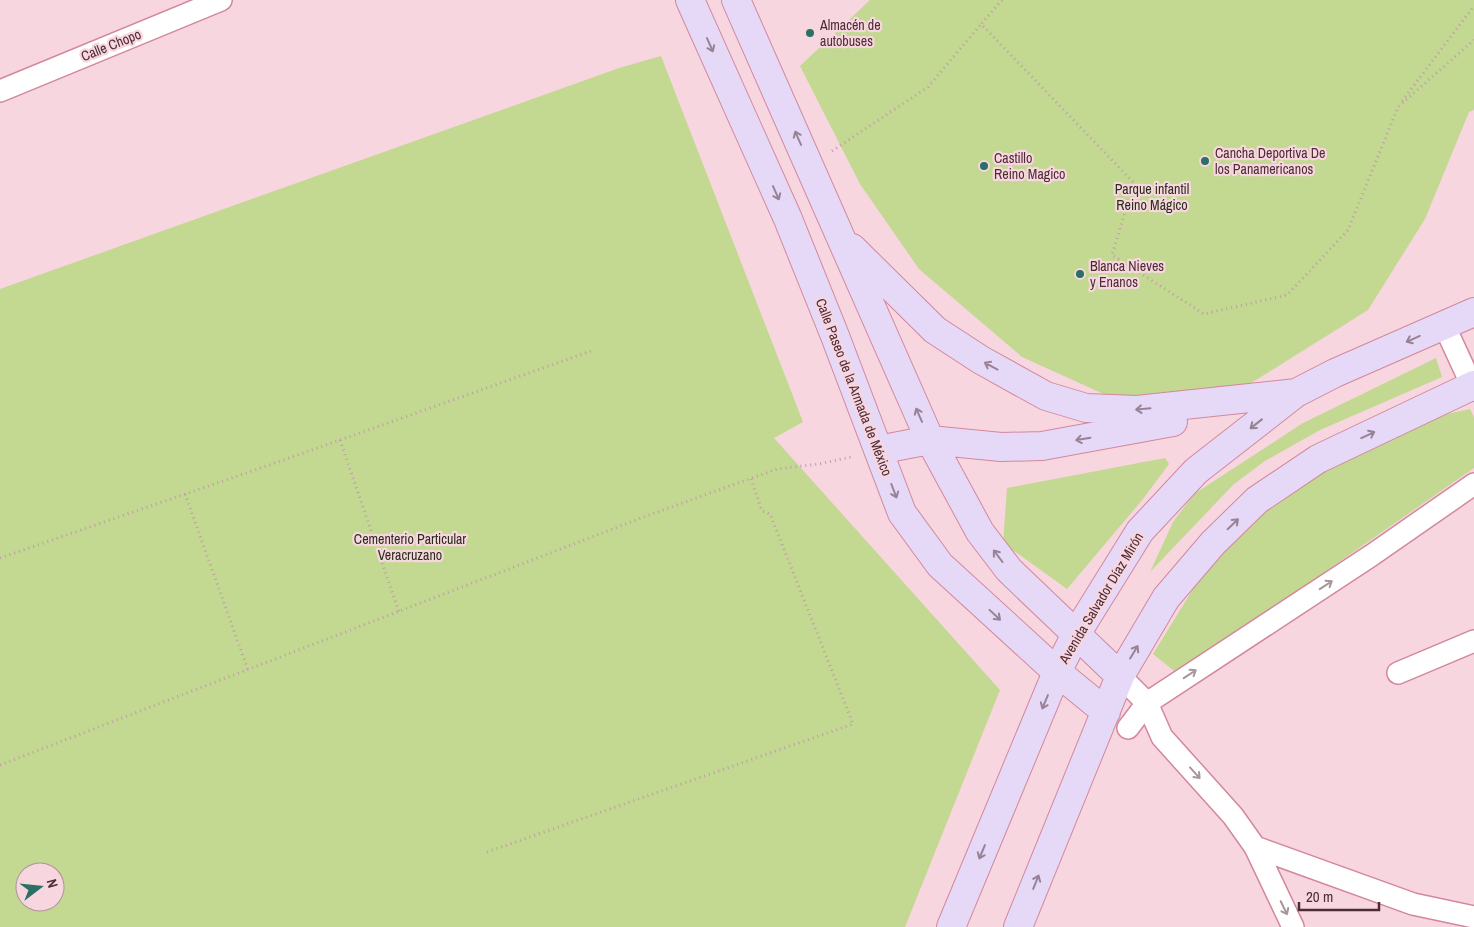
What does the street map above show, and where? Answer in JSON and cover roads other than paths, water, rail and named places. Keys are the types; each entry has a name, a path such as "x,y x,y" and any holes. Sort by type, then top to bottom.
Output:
{"main road":[{"name":"Calle Paseo de la Armada de México","path":"690,0 788,219 835,336 902,513 940,564 1057,672 1106,712"},
{"path":"736,0 930,440 980,532 1009,570 1120,676"},
{"path":"842,239 935,330 981,360 1046,396 1086,408 1137,410 1296,392"},
{"name":"Avenida Salvador Díaz Mirón","path":"951,927 1057,672 1076,634 1140,531 1196,471 1296,392 1335,372 1474,312"},
{"path":"1018,927 1120,676 1166,598 1212,544 1258,500 1318,459 1473,387"},
{"path":"878,450 930,440 1001,447 1042,446 1194,418 1230,400"}],"street":[{"name":"Calle Chopo","path":"0,91 222,0"},
{"path":"1444,325 1473,387"},
{"path":"1128,728 1147,703 1364,560 1474,484"},
{"path":"1398,673 1474,641"},
{"path":"1120,676 1147,703 1162,737 1233,816 1255,847 1293,927"},
{"path":"1106,712 1128,728 1162,737"},
{"path":"1255,847 1412,904 1474,917"}],"place":[{"name":"Almacén de autobuses","path":"810,33"},
{"name":"Cancha Deportiva De los Panamericanos","path":"1205,161"},
{"name":"Castillo Reino Magico","path":"984,166"},
{"name":"Blanca Nieves y Enanos","path":"1080,274"}],"park label":[{"name":"Parque infantil Reino Mágico","path":"1152,197"},
{"name":"Cementerio Particular Veracruzano","path":"410,548"}]}
